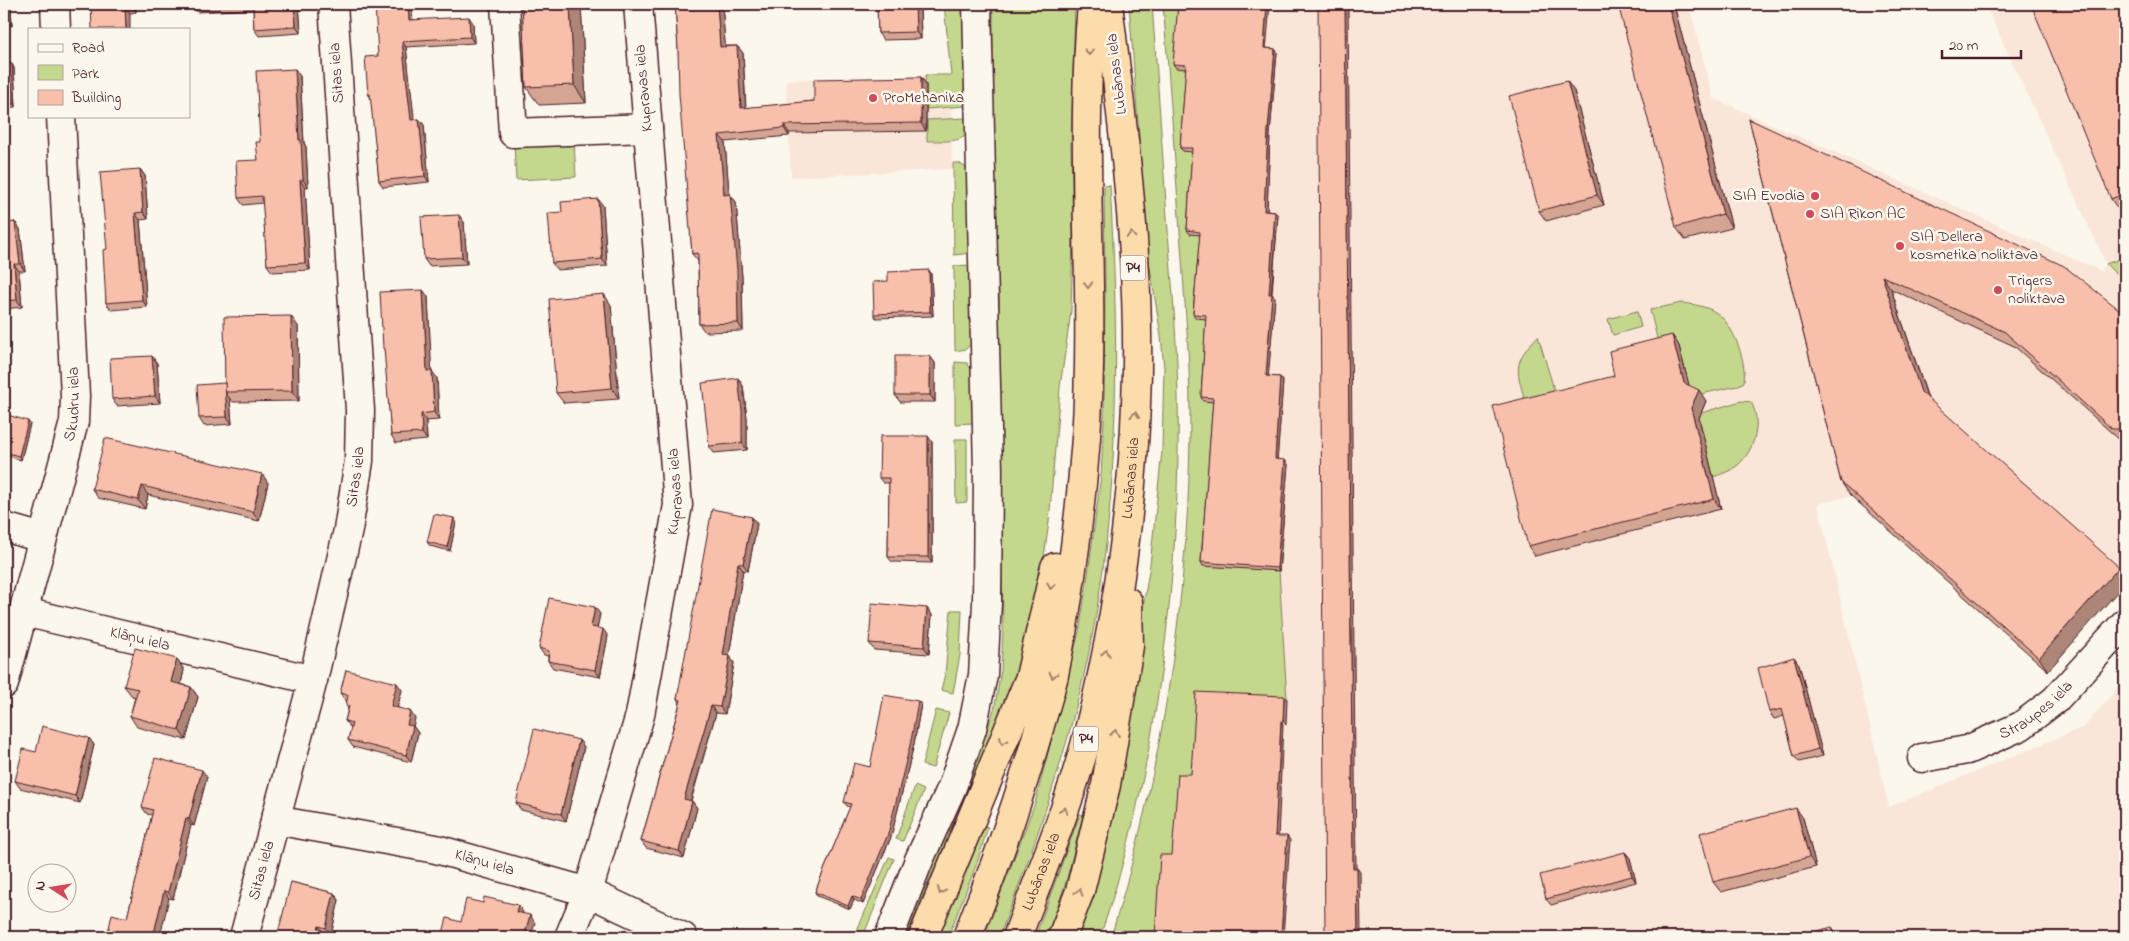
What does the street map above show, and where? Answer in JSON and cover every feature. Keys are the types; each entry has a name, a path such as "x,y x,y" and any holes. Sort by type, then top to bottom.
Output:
{"highway":[{"name":"Lubānas iela","path":"967,937 1028,771 1054,676 1071,577 1086,436 1088,293 1086,161 1092,4"},
{"name":"Lubānas iela","path":"1017,937 1073,786 1089,729 1111,628 1126,533 1136,403 1136,311 1126,153 1108,4"},
{"path":"922,937 1030,677 1086,436"},
{"path":"1062,937 1080,891 1106,785 1127,655 1126,533"}],"street":[{"path":"55,4 56,28"},
{"name":"Sitas iela","path":"244,937 313,680 348,530 359,461 360,410 332,4"},
{"path":"505,4 513,133 648,128"},
{"name":"Kupravas iela","path":"569,937 588,892 640,715 678,505 638,4"},
{"path":"889,937 919,860 952,787 972,730 983,675 987,603 988,471 977,4"},
{"name":"Skudru iela","path":"4,684 74,422 75,396 61,118"},
{"path":"4,527 42,538"},
{"name":"Klāņu iela","path":"24,612 313,680"},
{"name":"Straupes iela","path":"1922,758 1967,750 2021,726 2056,700 2125,624"},
{"name":"Klāņu iela","path":"275,820 436,849 588,892 683,937"}],"shaded area":[{"path":"1181,4 1689,4 1713,98 2101,271 2106,263 1985,4 2125,4 2125,583 2048,671 1850,496 1818,504 1889,807 2084,727 2125,679 2125,937 1158,937 1203,566 1209,319 1196,318 1202,235 1190,234 1194,152 1183,151"},
{"path":"951,75 952,169 791,177 786,80"}],"green space":[{"path":"944,4 962,4 966,106 926,109 925,75 951,75"},
{"path":"993,4 1075,4 1071,146 1073,233 1071,311 1060,387 1049,522 1040,584 1013,691 925,890 907,937 901,937 935,852 968,781 988,728 995,706 1001,670 1003,631 999,297 993,130"},
{"path":"1129,4 1152,4 1177,358 1178,463 1175,531 1170,601 1162,670 1151,739 1137,807 1120,874 1100,937 1076,937 1120,745 1150,565 1162,451 1164,368 1161,336 1148,255"},
{"path":"1163,4 1181,4 1189,69 1183,151 1195,152 1190,234 1202,235 1196,317 1209,319 1215,402 1203,565 1279,571 1287,700 1194,777 1158,937 1111,937 1145,808 1159,742 1179,610 1189,477 1190,410 1187,334"},
{"path":"966,118 968,130 962,138 951,141 927,141 927,120"},
{"path":"574,141 576,177 516,180 514,144"},
{"path":"953,163 959,163 968,169 971,253 954,255"},
{"path":"1110,185 1115,317 1114,450 1101,581 1090,646 1075,711 1050,797 999,937 984,937 1035,803 1079,632 1101,475 1104,420 1104,186"},
{"path":"2125,257 2125,283 2106,264"},
{"path":"971,265 973,342 966,349 955,351 954,266"},
{"path":"1681,303 1711,310 1722,317 1728,324 1741,354 1744,382 1737,386 1692,396 1660,350 1650,310"},
{"path":"1637,311 1641,327 1613,335 1608,319"},
{"path":"1538,336 1556,396 1526,404 1518,367 1524,353"},
{"path":"955,362 967,363 974,374 974,423 955,424"},
{"path":"1741,401 1751,402 1754,410 1756,427 1752,444 1749,452 1738,465 1729,471 1713,477 1698,414"},
{"path":"955,439 967,439 967,502 956,503"},
{"path":"951,610 962,610 960,655 953,693 941,690 945,674"},
{"path":"936,710 949,713 933,768 922,765"},
{"path":"915,786 924,790 903,841 896,839"},
{"path":"1080,814 1083,815 1066,882 1047,937 1035,937"},
{"path":"983,826 988,827 977,863 948,937 938,937"},
{"path":"889,857 894,859 863,937 854,937"}],"building":[{"path":"4,4 6,4 7,19 4,19"},
{"path":"91,4 131,4 125,6 126,28 92,28"},
{"path":"253,4 294,4 296,26 254,29"},
{"path":"375,4 408,4 409,20 469,17 470,37 402,41 411,120 419,119 425,176 379,181 365,57 378,56"},
{"path":"522,4 570,4 574,85 526,87"},
{"path":"675,4 717,4 720,47 737,46 741,108 814,101 814,79 921,77 921,123 784,125 784,128 719,135 724,195 730,194 737,270 738,323 699,324 698,253 692,254 679,94"},
{"path":"877,4 915,4 916,32 878,33"},
{"path":"1178,4 1267,4 1264,48 1275,49 1264,211 1275,212 1266,376 1280,377 1275,459 1285,460 1277,568 1201,562 1213,398 1201,397 1206,315 1193,314 1200,232 1187,230 1192,148 1180,148 1186,65 1173,64"},
{"path":"1318,4 1345,4 1353,868 1357,868 1358,937 1325,937"},
{"path":"1635,4 1668,4 1723,214 1676,227 1619,8"},
{"path":"2031,4 2125,4 2125,193 2111,199"},
{"path":"4,64 12,64 13,104 4,104"},
{"path":"295,69 299,140 301,140 303,180 300,180 305,263 267,265 262,196 238,198 236,161 258,160 256,142 260,142 256,71"},
{"path":"1567,81 1597,195 1539,211 1509,96"},
{"path":"1749,119 2064,266 2125,314 2125,429 2112,429 2005,332 1882,276 1921,392 2119,567 2039,658 1841,482"},
{"path":"140,169 143,212 135,213 142,300 106,303 103,250 107,249 100,172"},
{"path":"598,199 602,259 552,263 548,213 562,212 561,202"},
{"path":"459,215 462,257 424,259 421,217"},
{"path":"15,222 20,264 14,264 17,300 4,301 4,224"},
{"path":"929,270 930,312 874,314 873,282 888,281 888,272"},
{"path":"423,290 427,371 432,371 434,412 421,414 422,433 391,435 380,292"},
{"path":"604,294 612,388 556,393 549,299"},
{"path":"291,316 292,391 225,392 224,317"},
{"path":"1672,335 1684,383 1699,390 1691,408 1714,499 1528,546 1493,406 1614,376 1609,351"},
{"path":"152,356 155,396 112,399 110,358"},
{"path":"895,356 930,356 930,395 895,395"},
{"path":"738,378 742,411 742,443 709,446 702,383"},
{"path":"225,383 227,417 199,418 197,385"},
{"path":"4,414 28,421 19,456 4,452"},
{"path":"880,436 928,436 928,557 888,557 889,478 879,478"},
{"path":"105,438 262,474 253,512 142,486 138,500 92,489"},
{"path":"712,509 752,517 743,564 738,563 723,655 730,656 720,707 711,706 684,799 692,801 679,851 641,841 681,700 677,699"},
{"path":"434,514 454,518 447,547 427,542"},
{"path":"549,598 595,607 591,627 603,629 595,670 548,661 549,651 539,648"},
{"path":"872,603 927,608 924,647 869,643"},
{"path":"135,648 177,659 171,682 191,687 179,730 130,716 138,689 124,686"},
{"path":"1794,657 1818,749 1794,756 1782,709 1769,712 1758,668"},
{"path":"346,670 397,683 391,706 410,711 407,725 413,726 406,755 348,740 352,723 345,721 349,706 346,705 348,695 340,693"},
{"path":"1196,692 1284,696 1275,836 1287,836 1281,937 1155,937 1160,855 1172,855 1178,774 1191,774"},
{"path":"884,695 918,701 911,741 888,834 861,900 852,896 848,906 815,892 851,804 844,802 854,763 870,767"},
{"path":"42,726 89,738 75,796 15,781 23,749 36,752"},
{"path":"534,729 579,740 561,814 516,803"},
{"path":"155,758 202,770 189,819 186,818 168,892 164,891 153,937 107,937 112,914 127,918 153,810 142,807"},
{"path":"1796,808 1809,857 1713,882 1700,833"},
{"path":"1625,852 1632,876 1546,899 1540,875"},
{"path":"291,882 334,893 326,928 319,926 316,937 277,937"},
{"path":"484,897 518,905 516,912 530,915 524,937 442,937 447,918 461,922 466,899 483,903"},
{"path":"1832,927 1835,937 1796,937"}],"place":[{"name":"ProMehanika","path":"873,98"},
{"name":"SIA Evodia","path":"1815,196"},
{"name":"SIA Rikon AC","path":"1810,214"},
{"name":"SIA Dellera kosmetika noliktava","path":"1900,246"},
{"name":"Trigers noliktava","path":"1998,290"}]}
